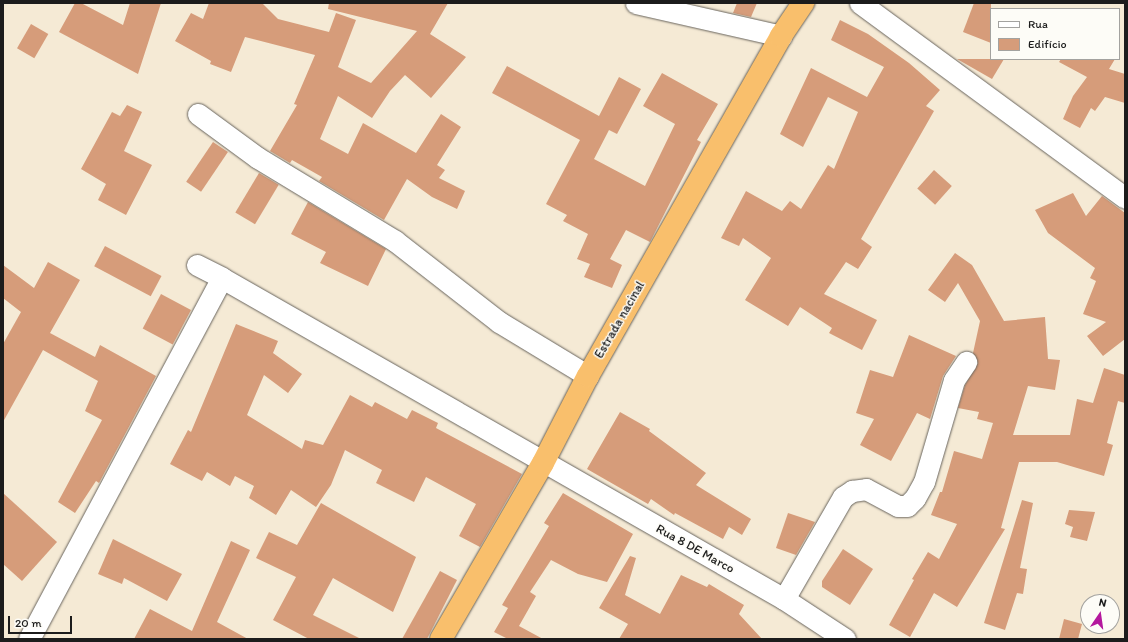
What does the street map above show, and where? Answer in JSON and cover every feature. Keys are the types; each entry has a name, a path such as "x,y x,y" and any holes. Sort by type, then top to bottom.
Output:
{"highway":[{"name":"Estrada nacinal","path":"441,639 543,463 588,376 781,36 803,3"}],"street":[{"path":"636,3 781,36"},
{"path":"860,3 1125,198"},
{"path":"198,114 258,158 395,241 499,322 588,376"},
{"name":"Rua 8 DE Marco","path":"197,265 784,599 845,639"},
{"path":"29,639 222,278"},
{"path":"784,599 843,497 852,491 866,490 898,506 907,506 915,498 924,482 954,380 966,362"}],"building":[{"path":"75,3 81,3 123,25 130,3 161,3 138,74 59,32"},
{"path":"209,3 262,3 278,19 329,32 336,13 356,20 338,67 371,83 417,31 328,9 329,3 448,3 430,34 466,57 431,98 405,75 390,91 372,118 338,96 320,139 348,154 363,123 416,153 441,114 461,127 437,165 445,170 439,178 465,191 457,209 432,197 407,179 384,220 319,181 322,177 292,160 290,163 270,151 297,105 294,104 315,55 245,37 231,72 210,64 211,61 175,41 191,13 203,19"},
{"path":"737,3 757,3 751,17 733,13"},
{"path":"974,3 991,3 990,43 963,32"},
{"path":"840,20 868,34 909,63 940,90 926,106 934,111 861,239 872,247 858,269 846,262 824,294 877,320 862,350 829,333 832,328 800,307 788,326 745,300 771,258 743,238 739,246 721,238 746,191 782,211 790,201 801,209 828,165 834,169 858,112 828,97 803,147 780,134 811,68 867,97 884,67 831,40"},
{"path":"31,24 48,34 34,58 17,48"},
{"path":"957,59 1003,60 992,79"},
{"path":"1060,60 1114,60 1109,69 1125,74 1125,103 1105,97 1095,111 1091,108 1080,128 1063,119 1073,96 1087,77 1059,62"},
{"path":"507,66 599,116 619,77 641,89 617,134 609,130 594,159 645,186 675,124 643,106 662,73 718,104 697,140 701,142 650,242 626,230 610,259 622,265 612,288 584,277 590,264 577,259 588,234 563,221 567,215 546,204 580,140 492,93"},
{"path":"127,105 142,112 124,151 152,165 126,215 98,200 106,184 81,169 112,112 120,116"},
{"path":"213,142 228,152 201,192 186,182"},
{"path":"934,170 952,186 935,205 917,189"},
{"path":"259,173 279,185 255,224 235,212"},
{"path":"1073,193 1086,216 1102,196 1125,213 1125,339 1103,356 1087,336 1106,322 1083,314 1096,281 1090,278 1095,268 1048,233 1035,210"},
{"path":"308,202 386,249 368,286 320,263 326,252 291,234"},
{"path":"105,246 162,276 151,296 94,266"},
{"path":"955,253 972,265 1004,321 1045,317 1048,359 1060,360 1055,390 1028,386 1013,435 1070,435 1077,399 1093,403 1104,368 1125,375 1125,403 1118,401 1107,443 1113,445 1104,476 1057,462 1019,462 1001,528 1005,529 957,607 934,593 910,637 889,625 914,580 912,579 928,552 939,559 957,524 931,515 940,492 942,492 954,451 982,459 993,423 977,419 979,412 958,408 965,385 978,363 973,353 980,321 958,283 945,302 928,290"},
{"path":"48,262 80,280 50,333 95,357 100,345 156,376 99,483 96,481 75,513 58,502 102,420 85,411 98,381 43,350 3,422 3,344 21,312 3,298 3,265 34,288"},
{"path":"161,294 191,310 173,344 143,328"},
{"path":"236,324 278,341 273,353 302,374 288,393 264,375 247,415 302,449 305,440 323,445 350,395 372,407 375,402 407,419 412,410 438,423 436,428 522,474 480,547 459,536 476,504 426,477 414,502 376,483 382,470 345,450 331,485 316,507 291,490 276,515 249,498 254,486 235,476 230,486 207,472 202,481 170,464 188,430 191,432"},
{"path":"909,335 956,356 943,376 930,419 917,413 891,461 860,445 874,419 856,413 870,370 893,377"},
{"path":"620,412 650,429 649,431 706,473 696,485 751,519 742,535 729,527 723,539 675,513 674,515 651,499 648,504 587,469"},
{"path":"3,493 57,542 22,581 3,564"},
{"path":"563,493 633,534 607,582 578,574 551,560 530,592 536,596 519,626 543,639 508,639 494,632 508,608 502,605 549,526 544,523"},
{"path":"1022,500 1033,503 1020,568 1027,569 1023,594 1017,593 1005,630 984,623"},
{"path":"321,503 416,557 393,612 333,578 313,615 361,639 309,639 273,620 296,577 256,558 269,532 297,545"},
{"path":"1069,510 1095,512 1087,541 1070,537 1073,527 1065,524"},
{"path":"788,513 815,522 796,555 776,548"},
{"path":"113,539 182,574 167,601 124,578 122,584 98,574"},
{"path":"231,541 250,550 217,622 248,639 134,639 150,609 192,631"},
{"path":"843,549 873,569 850,605 822,587 822,581"},
{"path":"630,556 636,558 625,595 660,614 681,575 707,587 709,584 744,605 739,614 762,639 619,639 628,624 599,608"},
{"path":"440,571 457,580 427,639 402,639"},
{"path":"1064,619 1080,623 1078,639 1059,639"}]}
